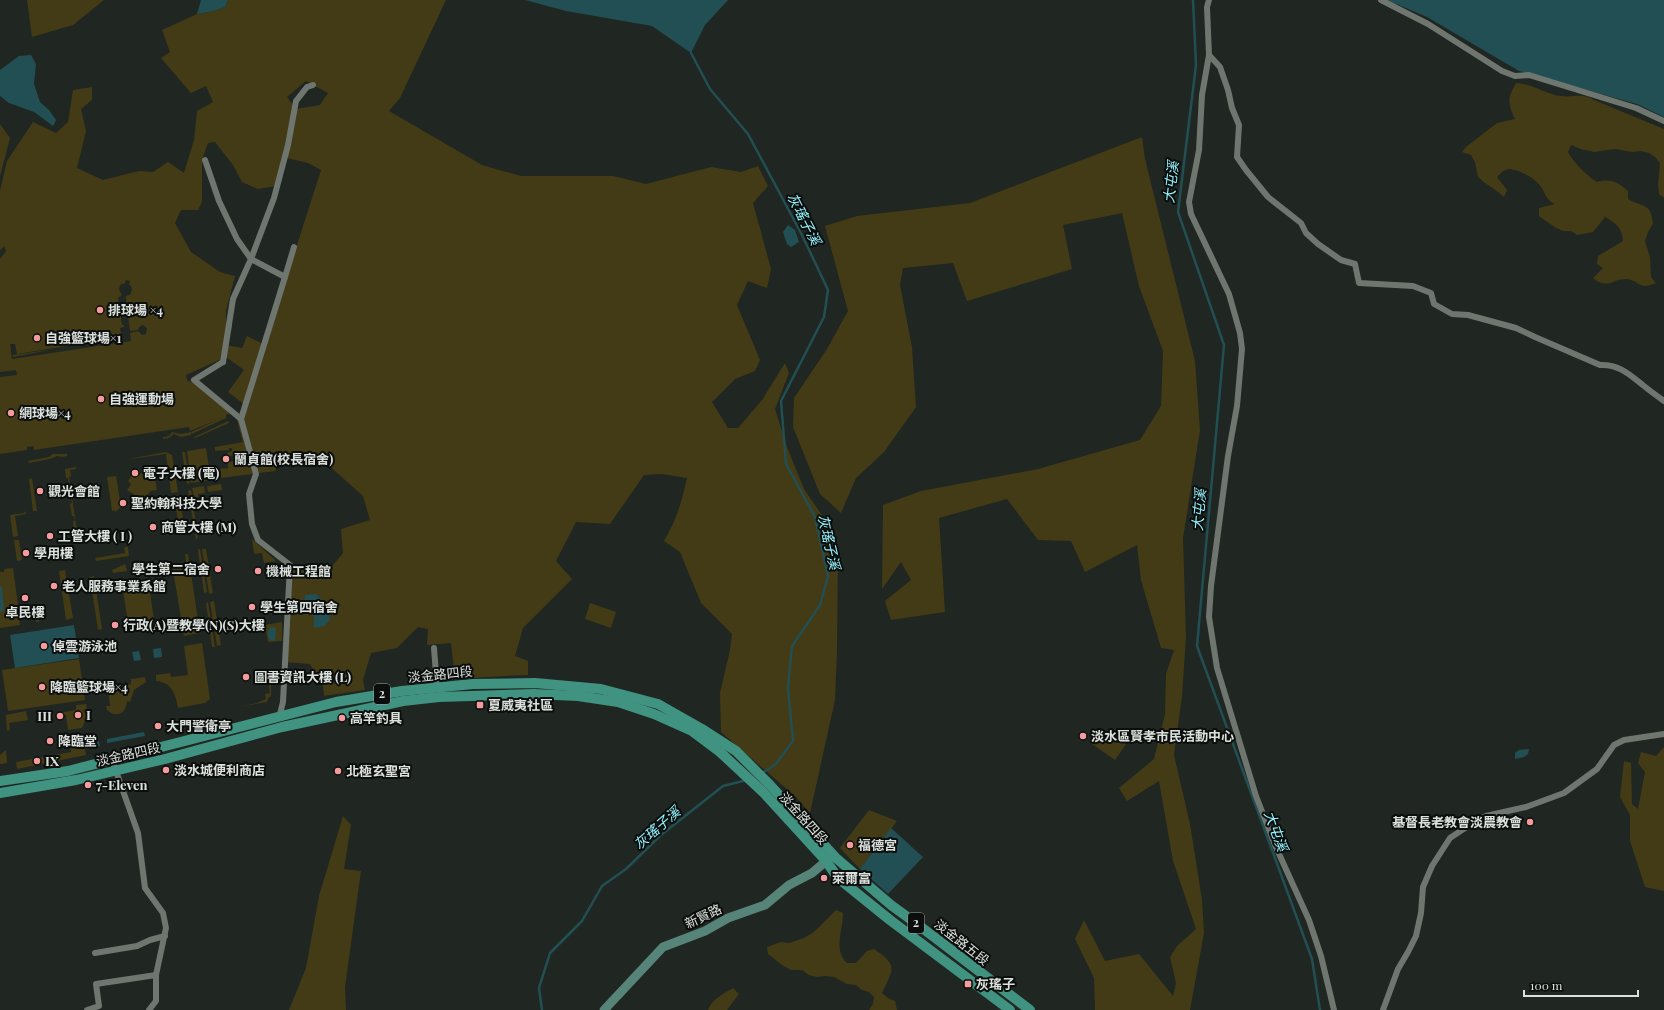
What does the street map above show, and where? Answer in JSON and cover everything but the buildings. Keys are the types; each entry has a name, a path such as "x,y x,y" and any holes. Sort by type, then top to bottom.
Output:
{"main road":[{"name":"淡金路四段","path":"0,781 68,771 336,702 402,691 473,684 535,683 601,689 658,704 702,729 736,751 751,767 766,788 830,858"},
{"name":"淡金路四段","path":"0,793 76,780 165,759 282,727 403,702 439,697 534,694 578,696 618,702 654,714 692,731 766,788 810,828"},
{"name":"淡金路五段","path":"810,828 830,858 838,878 1004,1008"},
{"name":"淡金路五段","path":"830,858 1030,1010"}],"street":[{"path":"1209,0 1207,7 1209,55 1202,95 1199,150 1189,202 1191,214 1229,294 1240,334 1242,350 1237,406 1228,456 1211,586 1209,617 1216,668 1222,690 1256,796 1275,845 1309,920 1331,992 1334,1010"},
{"path":"1381,0 1428,24 1502,72 1515,76 1528,75 1636,108 1664,121"},
{"path":"1209,55 1220,66 1232,108 1239,125 1237,157 1268,197 1301,223 1306,233 1318,244 1341,260 1355,264 1359,283 1413,286 1431,293 1434,304 1452,314 1468,315 1516,328 1600,365 1609,364 1618,368 1632,375 1664,401"},
{"path":"224,362 233,299 252,259 274,198 288,145 296,101 307,87 313,86"},
{"path":"205,160 219,201 237,239 252,259 285,277"},
{"path":"282,727 278,716 283,702 290,565 258,540 252,524 249,494 256,474 241,420 294,247"},
{"path":"224,362 229,325"},
{"path":"224,362 194,380 241,420"},
{"path":"434,648 437,687"},
{"path":"1383,1010 1398,969 1416,936 1423,888 1432,866 1450,838 1486,816 1526,807 1564,793 1598,769 1614,745 1624,740 1664,734"},
{"path":"112,760 138,833 145,888 163,913 166,928 156,975 156,1001 148,1010"},
{"name":"新賢路","path":"604,1010 663,947 705,932 728,918 765,905 789,885 812,873 830,858"},
{"path":"95,953 137,946 150,940 165,936"},
{"path":"87,1010 99,1008 96,984 156,975"},
{"path":"1004,1008 1010,996"}],"shaded area":[{"path":"27,0 104,0 73,25 32,37"},
{"path":"228,0 446,0 400,98 389,111 482,165 521,176 613,176 646,184 711,167 741,172 758,166 768,186 753,203 771,269 767,288 748,281 737,305 760,360 755,371 735,379 712,402 728,428 738,428 762,400 785,363 789,373 775,409 787,447 804,489 828,524 838,546 835,700 810,813 796,797 721,732 720,693 730,650 732,634 701,603 680,552 664,541 678,511 687,478 662,474 644,475 610,524 576,522 556,561 572,579 523,628 515,656 528,661 528,675 455,679 451,643 427,645 428,629 418,627 397,648 371,653 363,680 365,690 324,696 323,686 310,664 284,662 290,567 324,576 343,553 341,529 370,520 363,496 317,455 301,461 285,454 275,471 221,478 218,469 228,468 228,462 236,461 236,455 227,456 227,453 232,451 232,448 229,448 229,450 215,451 215,447 243,442 237,420 245,405 228,392 244,370 226,357 186,375 187,380 199,386 230,413 226,415 226,418 192,434 191,432 219,419 190,431 189,427 34,450 34,446 27,447 27,450 0,454 0,377 17,375 16,370 0,372 0,259 6,251 4,246 0,251 0,191 7,161 33,122 56,133 68,122 73,90 92,87 92,100 81,109 86,131 77,168 103,180 139,171 153,172 168,162 184,173 194,140 197,111 213,102 206,86 191,93 161,58 170,52 162,30 197,14 214,11 225,7","holes":["306,81 328,93 320,105 296,109 287,97","215,142 233,165 242,182 258,189 276,186 287,158 308,163 321,170 265,345 247,336 242,348 226,345 226,311 235,276 220,272 191,252 175,223 181,210 198,210 202,202 202,160 208,143","126,280 130,281 129,284 132,288 131,294 126,296 130,331 138,330 139,327 143,325 147,328 146,334 142,335 138,331 130,333 131,341 12,359 10,344 15,344 17,354 122,337 120,328 124,327 124,325 122,325 118,298 122,295 119,290 120,285 125,283"]},
{"path":"1516,83 1522,83 1555,95 1586,96 1664,129 1664,198 1659,194 1658,185 1660,163 1649,153 1615,149 1594,152 1571,145 1568,152 1577,164 1597,182 1606,180 1621,185 1628,191 1628,199 1648,209 1652,217 1653,224 1645,241 1650,257 1651,277 1656,283 1642,286 1631,280 1621,279 1607,284 1593,278 1603,268 1597,264 1598,256 1623,241 1620,229 1609,219 1605,217 1593,232 1577,235 1571,231 1563,231 1539,216 1539,208 1555,204 1548,199 1539,184 1532,178 1523,173 1510,169 1503,172 1497,177 1507,190 1504,197 1478,177 1475,162 1471,155 1462,152 1466,147 1497,123 1515,119 1510,105 1510,97"},
{"path":"0,124 10,138 0,176"},
{"path":"1142,137 1145,159 1195,361 1200,430 1183,538 1186,637 1182,696 1174,755 1190,824 1202,900 1204,933 1190,1010 1095,1010 1094,978 1075,939 1084,920 1105,961 1139,954 1173,996 1176,983 1170,957 1177,946 1196,929 1173,861 1159,781 1127,801 1119,788 1154,759 1165,714 1166,674 1174,650 1161,648 1141,580 1137,545 1085,572 1071,541 1038,540 1007,499 939,518 945,612 891,620 885,601 911,580 901,562 882,589 883,505 921,491 1038,469 1140,440 1161,406 1163,351 1139,286 1122,213 1063,225 1072,269 967,301 953,263 903,268 900,285 912,347 916,407 884,452 856,478 841,513 820,494 793,427 794,398 827,349 848,311 825,226 857,216 970,203"},
{"path":"55,349 13,357 13,355"},
{"path":"228,421 229,423 195,438 194,437"},
{"path":"172,432 180,434 191,432 191,435 181,437 174,434 169,438 163,439 163,437 169,436"},
{"path":"206,448 211,480 191,483 187,451"},
{"path":"166,452 172,455 178,492 171,493 166,454 123,460"},
{"path":"182,452 185,452 190,483 187,484"},
{"path":"53,454 67,454 67,456 57,456 50,459 29,463 28,461 49,457"},
{"path":"76,467 76,469 70,470 71,476 69,477 77,531 74,531 73,521 75,521 74,516 72,516 70,504 72,503 71,498 69,498 67,484 69,484 68,478 66,478 65,469"},
{"path":"154,471 157,490 150,491 144,501 127,490 131,484 128,481 132,475"},
{"path":"116,476 121,507 115,512 115,510 112,511 107,477"},
{"path":"32,478 37,511 33,511 29,479"},
{"path":"221,484 222,490 208,492 207,486"},
{"path":"204,486 205,493 198,494 198,497 194,497 192,488"},
{"path":"191,490 198,538 196,539 188,491"},
{"path":"179,495 185,531 180,532 174,496"},
{"path":"26,511 26,514 15,516 18,536 13,537 10,515 24,513"},
{"path":"252,539 275,561 264,563 262,553 254,554"},
{"path":"14,540 19,540 22,560 17,561"},
{"path":"124,547 128,547 129,556 96,561 95,558 125,553"},
{"path":"200,549 207,592 204,593 198,550"},
{"path":"202,549 206,549 213,593 209,594"},
{"path":"185,554 188,554 200,633 184,636 172,564 186,562"},
{"path":"142,562 152,565 152,567 137,570 137,563"},
{"path":"125,564 127,571 113,573 112,570"},
{"path":"13,568 19,612 37,609 39,622 36,622 35,613 19,615 20,625 0,628 0,572 4,572 4,569"},
{"path":"65,570 73,618 66,620 59,571"},
{"path":"94,576 102,629 98,630 90,577"},
{"path":"149,586 155,626 129,630 123,590 135,590"},
{"path":"214,601 221,645 217,646 210,602"},
{"path":"208,602 215,647 212,647 206,603"},
{"path":"590,603 616,612 611,628 585,619"},
{"path":"282,622 282,641 268,642 265,625"},
{"path":"202,643 210,699 205,703 178,708 176,698 172,690 166,684 156,681 156,675 170,673 171,677 188,675 184,646"},
{"name":"降臨籃球場×4","path":"79,659 85,700 8,711 2,670"},
{"path":"145,677 146,682 134,690 130,702 127,701 126,707 122,713 113,714 107,710 106,706 110,706 108,688 131,684 131,679"},
{"path":"269,685 271,685 271,696 268,698 267,702 239,707 257,703 266,699 265,694 270,693"},
{"path":"86,704 88,715 82,728 68,730 66,715 58,716 58,713 76,710 76,705"},
{"path":"26,711 28,720 9,723 10,730 7,731 6,715"},
{"path":"1102,729 1126,744 1115,760 1092,744"},
{"path":"83,736 87,743 94,747 85,749 86,755 17,769 16,762 71,752 69,738"},
{"path":"1664,747 1664,891 1645,887 1630,841 1630,815 1620,797 1624,761 1631,763 1632,804 1638,809 1645,772 1638,763 1641,752 1656,756"},
{"path":"6,750 7,763 0,764 0,755"},
{"path":"869,810 897,821 860,869 840,848"},
{"path":"343,816 351,825 344,869 361,871 345,987 346,1010 289,1010 306,968 319,896"},
{"path":"836,910 843,913 840,952 843,958 847,963 856,963 867,951 874,949 882,955 892,968 882,993 895,1001 897,1010 869,1010 873,1004 874,997 869,992 862,990 856,985 847,984 834,977 817,977 809,975 802,970 791,970 768,954 767,947 781,942 789,943 804,938 814,932"},
{"path":"733,988 739,994 727,1010 708,1010 715,1000"}],"water":[{"path":"201,0 228,0 225,7 214,11 197,14"},
{"path":"525,0 728,0 705,25 691,53 652,26 566,11"},
{"path":"1387,0 1664,0 1664,117 1637,104 1519,71 1427,17"},
{"path":"31,55 36,64 34,84 40,102 49,110 56,120 53,126 34,112 9,103 0,96 0,70 19,56"},
{"path":"788,225 795,230 799,242 791,247 787,244 783,232"},
{"path":"0,586 2,588 4,610 0,612"},
{"path":"316,594 328,605 330,620 324,626 314,628 314,616 303,611 305,595"},
{"name":"倬雲游泳池","path":"74,625 79,658 15,668 10,635"},
{"path":"271,627 276,628 275,641 270,640 268,637 268,632"},
{"path":"161,648 162,657 154,658 153,649"},
{"path":"139,651 141,660 134,661 132,652"},
{"path":"144,732 145,736 107,743 107,739"},
{"path":"91,735 92,742 99,741 100,746 92,747 87,743 83,736"},
{"path":"1529,749 1528,754 1524,757 1515,759 1515,753 1519,750"},
{"path":"891,828 923,857 888,894 860,869"}],"waterway":[{"name":"大屯溪","path":"1193,0 1196,65 1178,212 1224,345 1197,646 1312,959 1320,1010"},
{"name":"灰瑤子溪","path":"691,53 710,89 748,134 802,235 828,290 824,317 781,401 786,464 815,517 828,576 820,605 792,646 788,688 793,741 775,765 762,773"},
{"name":"灰瑤子溪","path":"542,1010 539,988 550,953 582,921 602,886 626,869 661,835 723,786 747,780"}],"place":[{"name":"排球場 ×4","path":"100,310"},
{"name":"自強籃球場×1","path":"37,338"},
{"name":"自強運動場","path":"101,399"},
{"name":"網球場×4","path":"11,413"},
{"name":"蘭貞館(校長宿舍)","path":"226,459"},
{"name":"電子大樓 (電)","path":"135,473"},
{"name":"觀光會館","path":"40,491"},
{"name":"聖約翰科技大學","path":"123,503"},
{"name":"商管大樓 (M)","path":"153,527"},
{"name":"工管大樓 ( I )","path":"50,536"},
{"name":"學用樓","path":"26,553"},
{"name":"學生第二宿舍","path":"218,569"},
{"name":"機械工程館","path":"258,571"},
{"name":"老人服務事業系館","path":"54,586"},
{"name":"卓民樓","path":"25,598"},
{"name":"學生第四宿舍","path":"252,607"},
{"name":"行政(A)暨教學(N)(S)大樓","path":"115,625"},
{"name":"倬雲游泳池","path":"44,646"},
{"name":"圖書資訊大樓 (L)","path":"246,677"},
{"name":"降臨籃球場×4","path":"42,687"},
{"name":"夏威夷社區","path":"480,705"},
{"name":"I","path":"78,715"},
{"name":"III","path":"60,716"},
{"name":"高竿釣具","path":"342,718"},
{"name":"大門警衛亭","path":"158,726"},
{"name":"淡水區賢孝市民活動中心","path":"1083,736"},
{"name":"降臨堂","path":"50,741"},
{"name":"IX","path":"37,761"},
{"name":"淡水城便利商店","path":"166,770"},
{"name":"北極玄聖宮","path":"338,771"},
{"name":"7-Eleven","path":"88,785"},
{"name":"基督長老教會淡農教會","path":"1530,822"},
{"name":"福德宮","path":"850,845"},
{"name":"萊爾富","path":"824,878"},
{"name":"灰瑤子","path":"968,984"}]}
